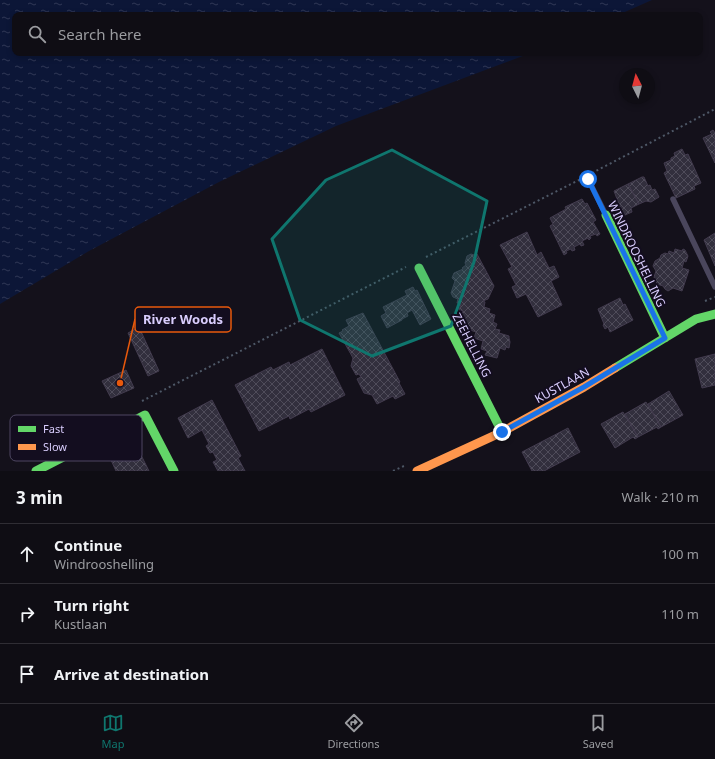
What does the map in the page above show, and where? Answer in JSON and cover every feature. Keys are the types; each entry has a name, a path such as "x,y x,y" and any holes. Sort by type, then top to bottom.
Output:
{"street":[{"name":"WINDROOSHELLING","path":"606,215 665,338"},
{"name":"ZEEHELLING","path":"419,268 502,432"},
{"name":"KUSTLAAN","path":"417,471 502,432 584,387 696,319 715,314"},
{"path":"142,417 145,415 174,471"},
{"path":"36,471 55,461"}],"lane":[{"name":"WINDROOSHELLING","path":"588,179 606,215"},
{"path":"673,199 715,287"}],"highlighted area":[{"path":"392,150 487,201 474,262 451,326 372,356 300,320 272,239 326,180"}],"water":[{"path":"0,0 652,0 625,12 12,12 12,56 523,56 336,126 219,182 89,251 0,304"}],"building":[{"path":"713,130 715,133 715,163 703,138 712,134 710,132"},
{"path":"682,149 685,155 688,154 701,183 694,186 695,189 676,198 664,173 667,171 664,163 671,160 671,158 675,156 674,153"},
{"path":"644,177 648,186 650,185 652,190 655,189 659,197 651,202 646,201 639,204 628,184"},
{"path":"628,184 639,204 631,208 632,212 618,218 614,210 620,207 614,191"},
{"path":"582,199 585,204 587,203 596,220 593,222 600,234 597,236 596,234 590,236 591,238 589,240 588,238 582,241 584,245 581,246 580,244 574,247 575,250 572,251 571,249 566,251 567,253 564,255 550,226 553,224 550,218 566,209 565,207"},
{"path":"527,232 537,255 541,252 549,268 554,266 559,277 551,281 562,305 538,317 526,294 517,298 512,287 516,285 508,269 512,267 500,245"},
{"path":"715,233 715,266 704,240"},
{"path":"675,249 682,251 683,249 685,250 688,256 686,262 684,261 682,268 689,270 682,291 673,288 668,291 663,286 657,284 654,277 656,271 653,266 655,261 660,258 661,255 665,253 668,254 669,251 674,253"},
{"path":"477,254 494,286 488,299 483,301 485,302 484,307 490,309 489,313 495,315 493,322 497,324 495,329 500,330 499,333 509,336 509,348 506,347 505,350 500,348 497,358 485,355 487,351 481,349 483,341 474,338 476,332 470,330 462,314 463,311 459,310 461,304 457,303 458,299 453,297 451,293 455,281 452,278 454,273 463,269 462,268 466,265 465,263 467,256"},
{"path":"413,287 415,291 417,290 431,319 420,325 412,310 407,313 408,316 387,328 381,316 386,313 383,307 407,295 405,291"},
{"path":"620,298 623,305 625,304 633,320 610,332 608,327 605,329 598,309"},
{"path":"363,313 405,394 395,399 393,396 377,404 372,395 364,393 357,379 361,377 359,374 356,375 351,366 353,358 339,333 349,326 346,320"},
{"path":"139,327 159,371 148,376 128,333"},
{"path":"322,349 345,395 311,412 309,409 290,419 289,416 259,431 235,385 271,367 273,370 289,362 290,365"},
{"path":"715,354 715,385 702,388 695,359"},
{"path":"126,370 134,388 111,398 102,381"},
{"path":"669,391 683,415 661,427 648,404"},
{"path":"212,400 241,456 238,458 245,471 218,471 213,462 217,460 213,452 210,453 206,446 209,444 202,430 188,438 178,418"},
{"path":"646,402 661,427 658,429 657,427 638,437 625,414"},
{"path":"623,412 638,437 635,439 633,437 615,448 601,424"},
{"path":"568,428 580,452 544,471 532,471 522,452"},
{"path":"142,457 149,471 116,471 111,461 142,461"}],"traffic: fast":[{"path":"606,215 665,338"},
{"path":"419,268 502,432"},
{"path":"615,368 696,319 715,314"},
{"path":"142,417 145,415 174,471"},
{"path":"36,471 55,461"}],"traffic: slow":[{"path":"417,471 502,432 584,387 615,368"}],"place":[{"name":"River Woods","path":"120,383"}],"route":[{"path":"502,432 584,387 665,338 588,179"}]}
